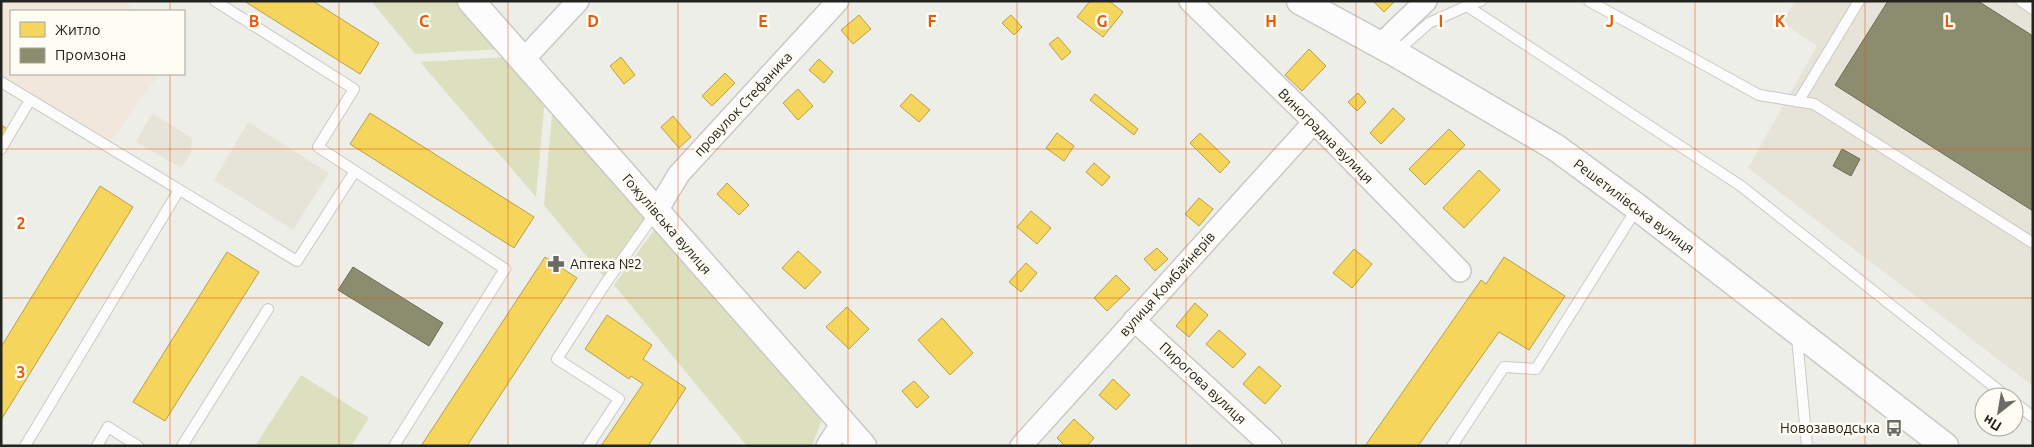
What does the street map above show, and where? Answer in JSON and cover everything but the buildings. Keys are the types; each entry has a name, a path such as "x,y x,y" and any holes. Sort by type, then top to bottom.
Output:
{"street":[{"name":"Гожулівська вулиця","path":"471,1 863,446"},
{"path":"524,60 578,1"},
{"name":"провулок Стефаника","path":"656,212 679,174 838,1"},
{"name":"Виноградна вулиця","path":"1190,1 1314,122 1460,271"},
{"name":"Решетилівська вулиця","path":"1300,1 1387,49 1555,147 1637,207 1946,446"},
{"path":"1387,49 1426,1"},
{"name":"вулиця Комбайнерів","path":"1021,446 1314,122"},
{"name":"Пирогова вулиця","path":"1134,320 1271,446"},
{"path":"827,446 842,423"}],"lane":[{"path":"215,1 354,89 318,147 505,269 394,446"},
{"path":"1387,49 1429,23 1481,1"},
{"path":"1589,1 1759,95 1814,104 2033,243"},
{"path":"1798,102 1859,1"},
{"path":"2021,1 2033,9"},
{"path":"1467,6 1741,186 1995,387"},
{"path":"1,82 297,262 355,171"},
{"path":"1,149 30,100"},
{"path":"25,446 179,190"},
{"path":"1452,446 1504,367 1536,369 1637,207"},
{"path":"588,446 619,399 557,359 605,284 656,212"},
{"path":"182,446 268,309"},
{"path":"1797,331 1807,446"},
{"path":"97,446 108,427 138,446"}],"shaded area":[{"path":"1,1 126,1 133,10 10,10 10,75 158,75 111,142 1,75"},
{"path":"1795,1 2033,1 2033,386 1748,168 1817,46 1782,22"},
{"path":"152,113 192,138 191,153 181,168 136,142"},
{"path":"248,122 329,173 293,230 214,180"}],"green space":[{"path":"371,1 460,1 501,49 415,54"},
{"path":"509,57 545,97 536,197 420,62"},
{"path":"553,103 648,214 604,277 544,205"},
{"path":"658,225 820,409 821,422 812,446 747,446 614,285"},
{"path":"301,375 369,418 351,446 255,446"}],"place":[{"name":"Аптека №2","path":"556,264"},
{"name":"Новозаводська","path":"1894,428"}]}
